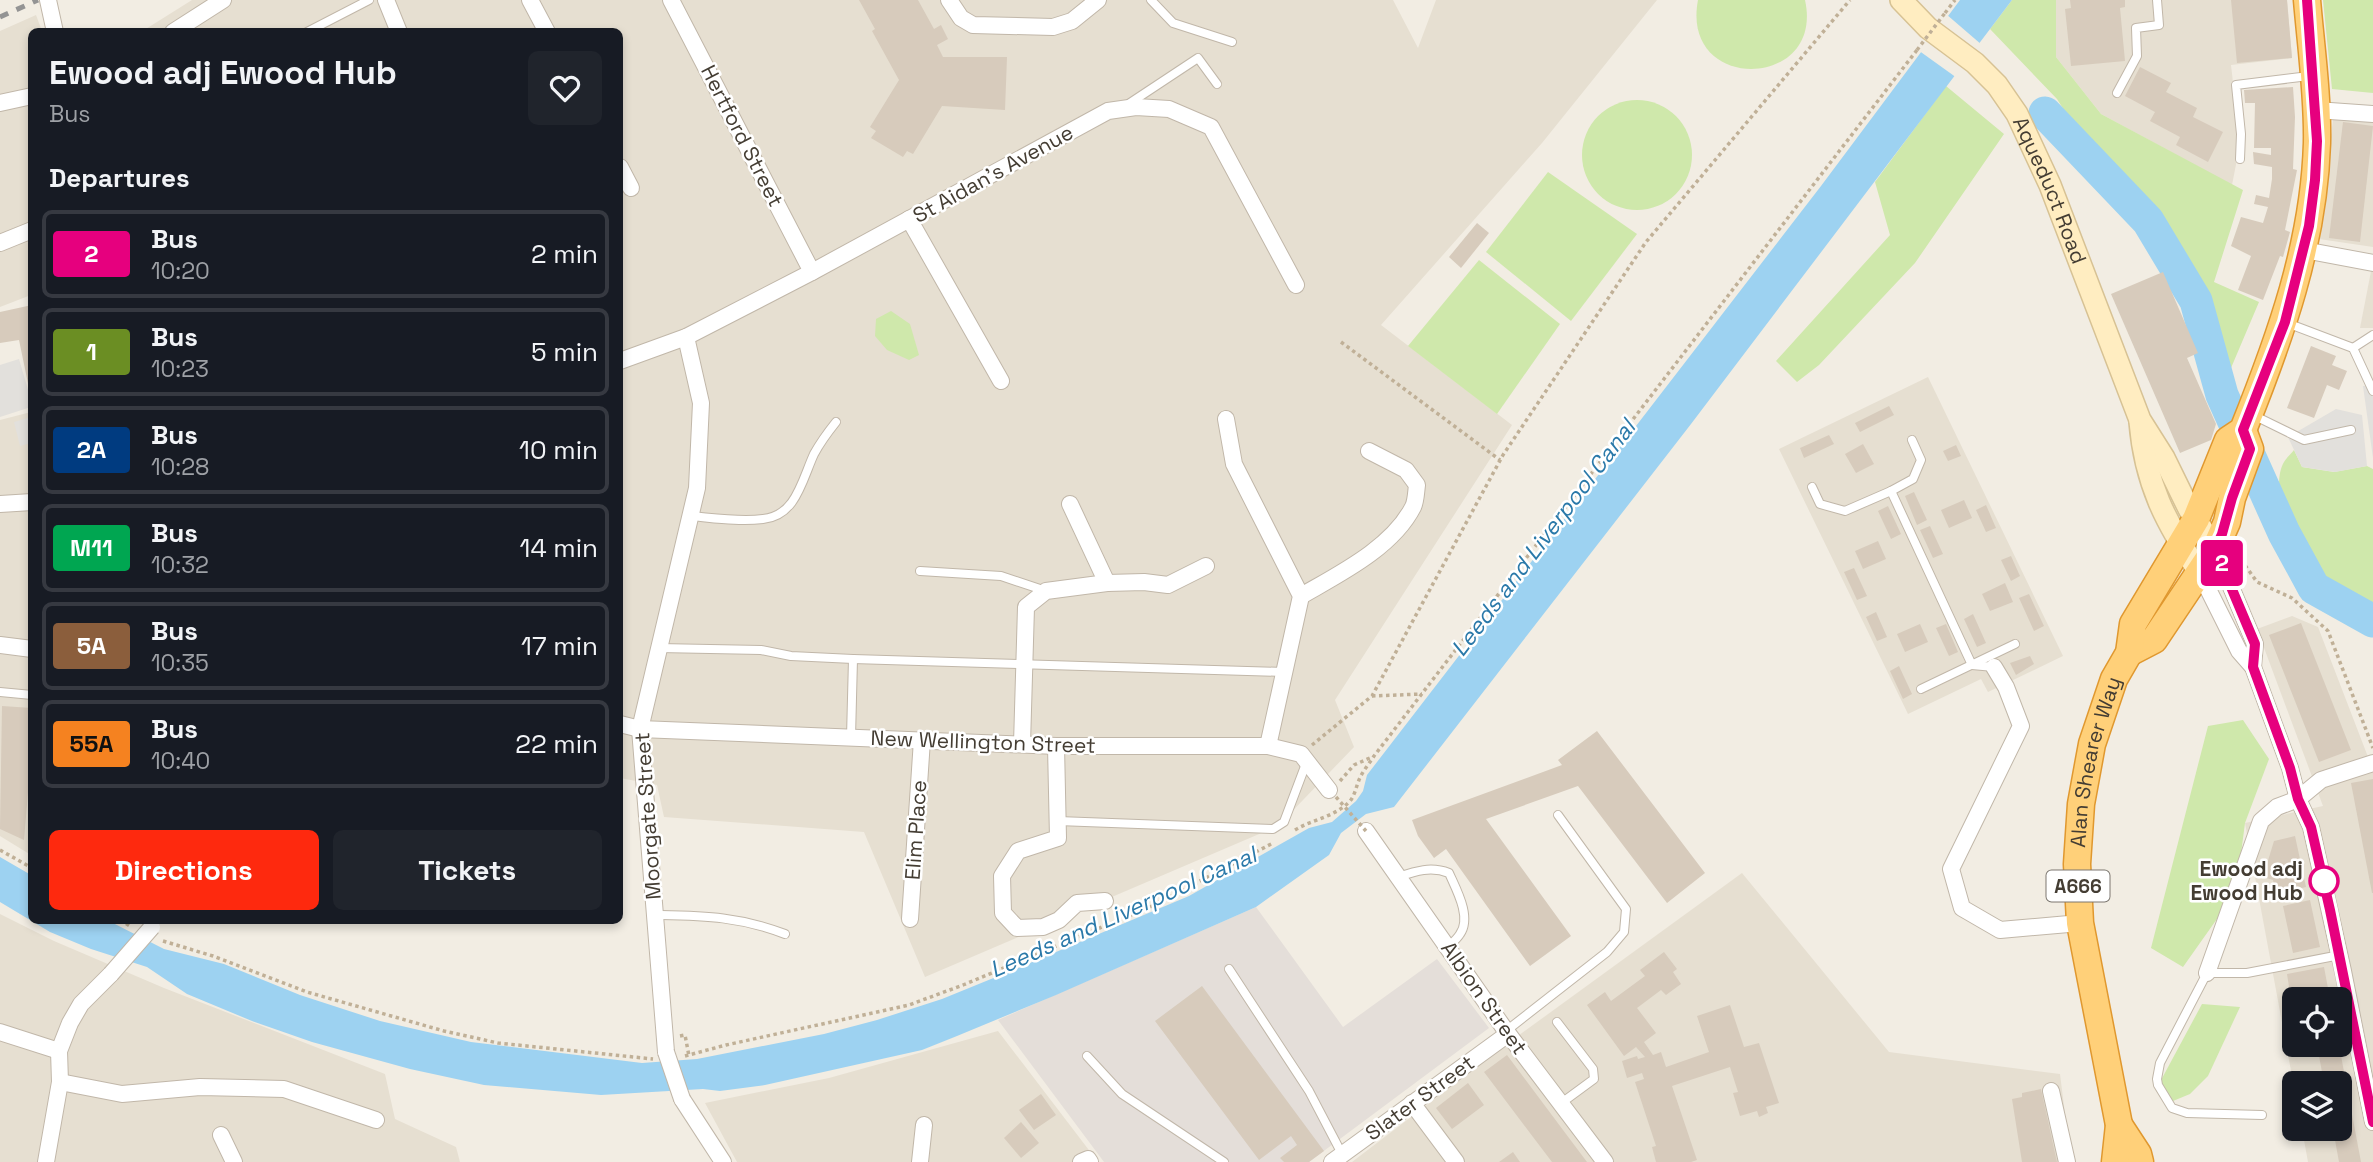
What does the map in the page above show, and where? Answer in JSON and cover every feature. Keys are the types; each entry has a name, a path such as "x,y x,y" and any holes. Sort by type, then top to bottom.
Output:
{"highway":[{"name":"A666","path":"2196,519 2228,440 2248,419 2285,322 2304,250 2315,180 2316,110 2307,0"},
{"name":"A666","path":"2219,542 2250,449 2248,419"},
{"name":"Alan Shearer Way","path":"2115,1162 2119,1125 2080,923 2077,864 2081,804 2092,744 2114,679 2129,653 2133,624 2196,519"},
{"name":"Alan Shearer Way","path":"2129,653 2154,640 2219,542"},
{"name":"Alan Shearer Way","path":"2119,1125 2138,1154 2140,1162"}],"main road":[{"name":"Aqueduct Road","path":"1901,0 1928,28 1975,63 1997,85 2017,114 2050,185 2140,420 2157,444 2182,498 2196,519 2219,542"},
{"name":"Aqueduct Road","path":"2140,420 2142,450 2156,499 2180,544 2200,573"}],"street":[{"path":"48,0 55,26"},
{"path":"179,28 223,0"},
{"path":"386,0 397,28"},
{"path":"530,0 545,28"},
{"name":"Hertford Street","path":"671,0 812,272"},
{"path":"949,0 961,18 973,24 1053,27 1072,21 1098,0"},
{"path":"0,103 28,97"},
{"name":"St Aidan's Avenue","path":"623,360 686,337 812,272 1108,111 1136,107 1168,109 1211,127 1296,285"},
{"path":"2316,110 2373,114"},
{"path":"623,173 631,188"},
{"path":"909,219 1001,381"},
{"path":"0,243 28,232"},
{"path":"2304,250 2373,262"},
{"name":"Moorgate Street","path":"686,337 701,403 697,488 640,729 667,1056 682,1099 723,1162"},
{"path":"1226,419 1234,464 1301,596 1268,746"},
{"path":"1301,596 1370,555 1414,506 1417,485 1406,470 1369,451"},
{"path":"0,486 3,504 28,502"},
{"path":"1070,504 1107,583"},
{"path":"2219,542 2255,644 2253,667"},
{"path":"1022,744 1027,607 1046,591 1107,583 1144,582 1168,585 1206,566"},
{"path":"2200,573 2239,651 2253,667 2290,768 2298,799 2311,827 2340,955 2366,1046 2373,1122"},
{"path":"0,645 28,648"},
{"path":"1994,667 2006,687 2021,726 1951,869 1962,908 2000,930 2080,923"},
{"name":"New Wellington Street","path":"623,725 640,729 1056,746 1268,746 1304,757"},
{"name":"Elim Place","path":"909,919 922,740"},
{"path":"1056,746 1058,838 1018,851 1002,876 1003,913 1017,929 1043,927 1059,920 1077,902 1105,901"},
{"path":"1304,757 1334,791"},
{"path":"2207,974 2261,821 2277,807 2298,799 2321,780 2373,763"},
{"name":"Albion Street","path":"1366,831 1507,1032 1605,1162"},
{"path":"46,1162 60,1082 59,1051 70,1023 81,1004 152,929"},
{"path":"0,1032 59,1051"},
{"name":"Slater Street","path":"1337,1158 1507,1032"},
{"path":"60,1082 122,1094 200,1087 284,1089 376,1120"},
{"path":"2051,1091 2067,1162"},
{"path":"1412,1103 1457,1162"},
{"path":"920,1162 924,1125"},
{"path":"221,1135 234,1162"},
{"path":"1081,1162 1088,1159 1090,1162"}],"lane":[{"path":"315,28 369,0"},
{"path":"1151,0 1173,23 1232,42"},
{"path":"2117,93 2137,56 2136,28 2159,24 2157,0"},
{"path":"1122,109 1198,58 1217,85"},
{"path":"2240,159 2241,134 2236,85 2314,76"},
{"path":"2285,322 2353,348 2373,391"},
{"path":"2353,348 2373,335"},
{"path":"2248,419 2304,440 2351,430"},
{"path":"691,516 747,520 777,516 788,508 798,493 815,453 836,422"},
{"path":"1812,487 1820,504 1845,511 1891,491 1913,479 1920,460 1912,440"},
{"path":"1891,491 1972,665"},
{"path":"920,571 1001,576 1046,591"},
{"path":"1921,689 2015,644"},
{"path":"659,648 761,650 791,656 853,659 1283,672"},
{"path":"851,737 853,659"},
{"path":"1972,665 1994,667"},
{"path":"0,692 28,695"},
{"path":"1058,821 1273,829 1284,822 1304,757"},
{"path":"1507,1032 1607,953 1624,932 1626,909 1558,815"},
{"path":"1398,877 1436,868 1449,873 1462,907 1464,922 1461,933 1448,947"},
{"path":"655,915 723,917 759,924 785,934"},
{"path":"2262,1115 2186,1113 2172,1108 2158,1085 2160,1063 2207,974 2247,973 2340,955"},
{"path":"1229,969 1309,1091 1337,1158"},
{"path":"1557,1022 1593,1069 1594,1079 1560,1104"},
{"path":"1087,1056 1122,1094 1224,1162"}],"path":[{"path":"1304,757 1372,696 1500,460 1646,242 1850,0"},
{"path":"1372,696 1422,694 1955,0"},
{"path":"1341,342 1500,460"},
{"path":"2219,542 2258,582 2292,598 2328,631 2373,748"},
{"path":"1366,831 1334,791 1354,765 1374,756"},
{"path":"0,850 28,866"},
{"path":"134,924 152,929 171,945 213,956 307,992 444,1031 498,1043 689,1056"}],"shaded area":[{"path":"192,0 1393,0 1418,48 1436,0 1657,0 1542,143 1381,325 1512,425 1335,700 1354,747 1278,826 925,977 864,832 664,817 657,785 623,779 623,28 147,28"},
{"path":"2031,0 2287,0 2292,58 2231,65 2240,144 2232,185 2101,114 2056,57"},
{"path":"36,15 41,28 28,28 28,296 0,307 0,31"},
{"path":"2333,119 2373,122 2373,247 2319,239"},
{"path":"2373,261 2373,328 2360,328"},
{"path":"19,359 28,390 28,408 0,417 0,365"},
{"path":"1928,377 2063,656 1988,692 1981,679 1908,714 1779,449"},
{"path":"2363,386 2373,386 2373,458"},
{"path":"2336,409 2362,415 2367,466 2335,472 2302,467 2288,437"},
{"path":"28,413 28,853 0,836 0,420"},
{"path":"28,418 28,444 20,446 14,422"},
{"path":"2292,616 2318,627 2368,757 2373,756 2373,1162 2308,1162 2304,1141 2352,1141 2352,1071 2291,1071 2288,1057 2352,1057 2352,987 2282,987 2282,1022 2245,823 2323,806 2257,629"},
{"path":"1742,873 1889,1052 2060,1074 2071,1162 1352,1162 1500,1049"},
{"path":"1256,907 1343,1027 1437,959 1489,1028 1309,1162 1104,1162 998,1020"},
{"path":"0,914 54,941 164,988 385,1074 395,1119 456,1147 460,1162 0,1162"},
{"path":"998,1031 1098,1162 737,1162 705,1103 829,1078"}],"green space":[{"path":"1698,0 1805,0 1805,30 1794,51 1775,64 1752,69 1729,65 1710,52 1698,31"},
{"path":"2012,0 2056,0 2056,57 2101,114 2243,190 2214,282 2259,302 2231,368 2203,297 2158,211 2081,137 2057,99 1990,29"},
{"path":"2323,0 2373,0 2373,93 2332,89"},
{"path":"1946,86 2004,134 1915,263 1819,365 1797,382 1776,361 1890,235 1875,182"},
{"path":"1637,100 1658,104 1676,116 1688,134 1692,155 1688,176 1676,194 1658,206 1637,210 1616,206 1598,194 1586,176 1582,155 1586,134 1598,116 1616,104"},
{"path":"1548,172 1637,234 1571,321 1486,252"},
{"path":"1479,260 1560,324 1497,414 1408,346"},
{"path":"891,311 910,324 919,355 909,360 887,350 875,336 876,319"},
{"path":"2294,450 2302,467 2334,472 2367,466 2373,469 2373,612 2326,592 2302,563 2287,528 2279,491 2284,462"},
{"path":"2243,720 2269,759 2245,823 2236,892 2183,967 2151,948 2208,726"},
{"path":"2202,1004 2240,1007 2208,1076 2190,1094 2173,1101 2160,1082"}],"water":[{"path":"1960,0 2012,0 1691,424 1394,807 1366,814 1341,833 1329,855 1256,907 1056,995 922,1050 765,1085 720,1091 703,1089 601,1095 484,1085 410,1069 312,1042 187,994 147,967 91,949 37,924 115,924 164,949 224,964 300,995 380,1021 471,1042 642,1063 697,1059 824,1034 942,999 1018,968 1189,896 1309,828 1332,822 1356,801 1363,791 1367,775 1821,186"},
{"path":"0,857 28,873 28,919 0,902"}],"pier":[{"path":"1946,14 1982,45 1957,78 1918,50"}],"building":[{"path":"859,0 918,0 934,29 941,25 948,39 937,45 943,57 1007,57 1005,110 942,106 913,154 907,151 903,157 871,138 876,131 870,127 899,80 872,31 875,29"},
{"path":"2070,0 2125,0 2125,7 2120,8 2125,61 2071,66 2065,9 2071,8"},
{"path":"2231,0 2287,0 2292,58 2237,63"},
{"path":"2140,67 2171,83 2166,92 2197,108 2193,117 2223,132 2208,162 2176,145 2180,137 2150,121 2155,112 2125,96"},
{"path":"2293,87 2293,169 2297,170 2285,230 2290,232 2283,257 2280,256 2263,300 2238,290 2251,256 2231,246 2241,217 2263,223 2268,207 2254,204 2256,195 2269,198 2272,179 2272,167 2254,164 2253,152 2271,155 2271,148 2254,148 2255,103 2245,103 2244,90"},
{"path":"2343,122 2373,126 2360,242 2329,238"},
{"path":"1477,223 1489,233 1461,268 1449,257"},
{"path":"2163,272 2198,353 2187,358 2216,424 2211,440 2180,453 2111,294"},
{"path":"28,306 28,383 19,340 0,343 0,312"},
{"path":"2311,346 2336,356 2332,365 2347,371 2339,390 2327,385 2314,418 2287,408"},
{"path":"1889,406 1894,415 1860,432 1855,423"},
{"path":"1829,435 1834,444 1804,458 1800,448"},
{"path":"1863,444 1874,464 1856,473 1845,454"},
{"path":"1956,445 1961,456 1948,461 1943,451"},
{"path":"1914,492 1927,520 1917,525 1905,496"},
{"path":"1964,500 1972,518 1949,528 1941,510"},
{"path":"1986,505 1996,528 1986,532 1976,510"},
{"path":"1888,506 1901,534 1891,539 1878,511"},
{"path":"1930,526 1943,554 1933,558 1920,530"},
{"path":"1878,541 1886,559 1863,569 1855,551"},
{"path":"2011,556 2020,576 2011,581 2001,560"},
{"path":"1854,568 1867,596 1857,600 1844,572"},
{"path":"2005,583 2013,602 1990,611 1982,594"},
{"path":"2029,594 2044,626 2034,631 2019,598"},
{"path":"1876,612 1887,637 1877,641 1866,617"},
{"path":"1973,614 1986,643 1977,647 1964,619"},
{"path":"2301,623 2351,750 2319,762 2269,635"},
{"path":"1920,624 1928,642 1905,652 1897,634"},
{"path":"1946,624 1958,652 1949,656 1936,628"},
{"path":"2030,656 2034,664 2016,675 2010,663"},
{"path":"1899,666 1912,694 1903,699 1890,671"},
{"path":"2,706 28,708 28,792 24,840 0,829"},
{"path":"1597,731 1705,873 1667,903 1578,786 1486,819 1571,936 1530,966 1446,849 1434,858 1418,836 1412,820 1562,765 1558,760"},
{"path":"2373,779 2373,893 2372,893 2351,783"},
{"path":"2295,836 2306,887 2276,894 2273,880 2263,877 2274,841"},
{"path":"2310,900 2320,947 2293,953 2283,906"},
{"path":"1664,952 1677,969 1673,972 1681,984 1666,995 1661,990 1637,1008 1656,1033 1644,1042 1653,1055 1661,1052 1666,1067 1709,1052 1697,1016 1730,1005 1744,1047 1759,1043 1779,1103 1766,1107 1768,1113 1759,1117 1757,1111 1740,1116 1733,1093 1738,1092 1730,1067 1672,1086 1697,1160 1691,1162 1656,1162 1652,1147 1656,1146 1635,1082 1644,1079 1642,1073 1627,1078 1622,1061 1637,1056 1638,1059 1645,1057 1636,1047 1624,1056 1587,1005 1605,992 1611,1001 1645,976 1640,970"},
{"path":"2324,967 2328,987 2289,987 2287,974"},
{"path":"1202,986 1324,1151 1309,1162 1284,1162 1280,1158 1297,1145 1291,1136 1259,1160 1155,1021"},
{"path":"1507,1055 1587,1162 1552,1162 1484,1072"},
{"path":"2319,1057 2341,1057 2344,1071 2322,1071"},
{"path":"1468,1083 1484,1105 1452,1129 1436,1108"},
{"path":"2041,1089 2057,1162 2022,1162 2012,1099 2022,1097 2022,1093"},
{"path":"1041,1094 1056,1115 1034,1130 1019,1110"},
{"path":"2352,1114 2361,1162 2339,1162 2335,1141 2352,1141"},
{"path":"1021,1122 1039,1143 1021,1158 1004,1138"},
{"path":"1513,1152 1520,1162 1499,1162"}],"waterway":[{"path":"2045,113 2148,221 2196,301 2222,395 2284,533 2314,588 2373,621"}],"railway":[{"path":"0,17 38,0"}],"bus line":[{"name":"2","path":"2307,0 2317,141 2309,226 2285,322 2243,430 2250,449 2232,498 2227,522 2215,549 2247,619 2255,644 2253,667 2290,768 2298,799 2311,827 2373,1122"}],"place":[{"name":"Ewood adj Ewood Hub","path":"2324,881"}],"water label":[{"name":"Leeds and Liverpool Canal","path":"1543,538"},
{"name":"Leeds and Liverpool Canal","path":"1123,912"}]}
